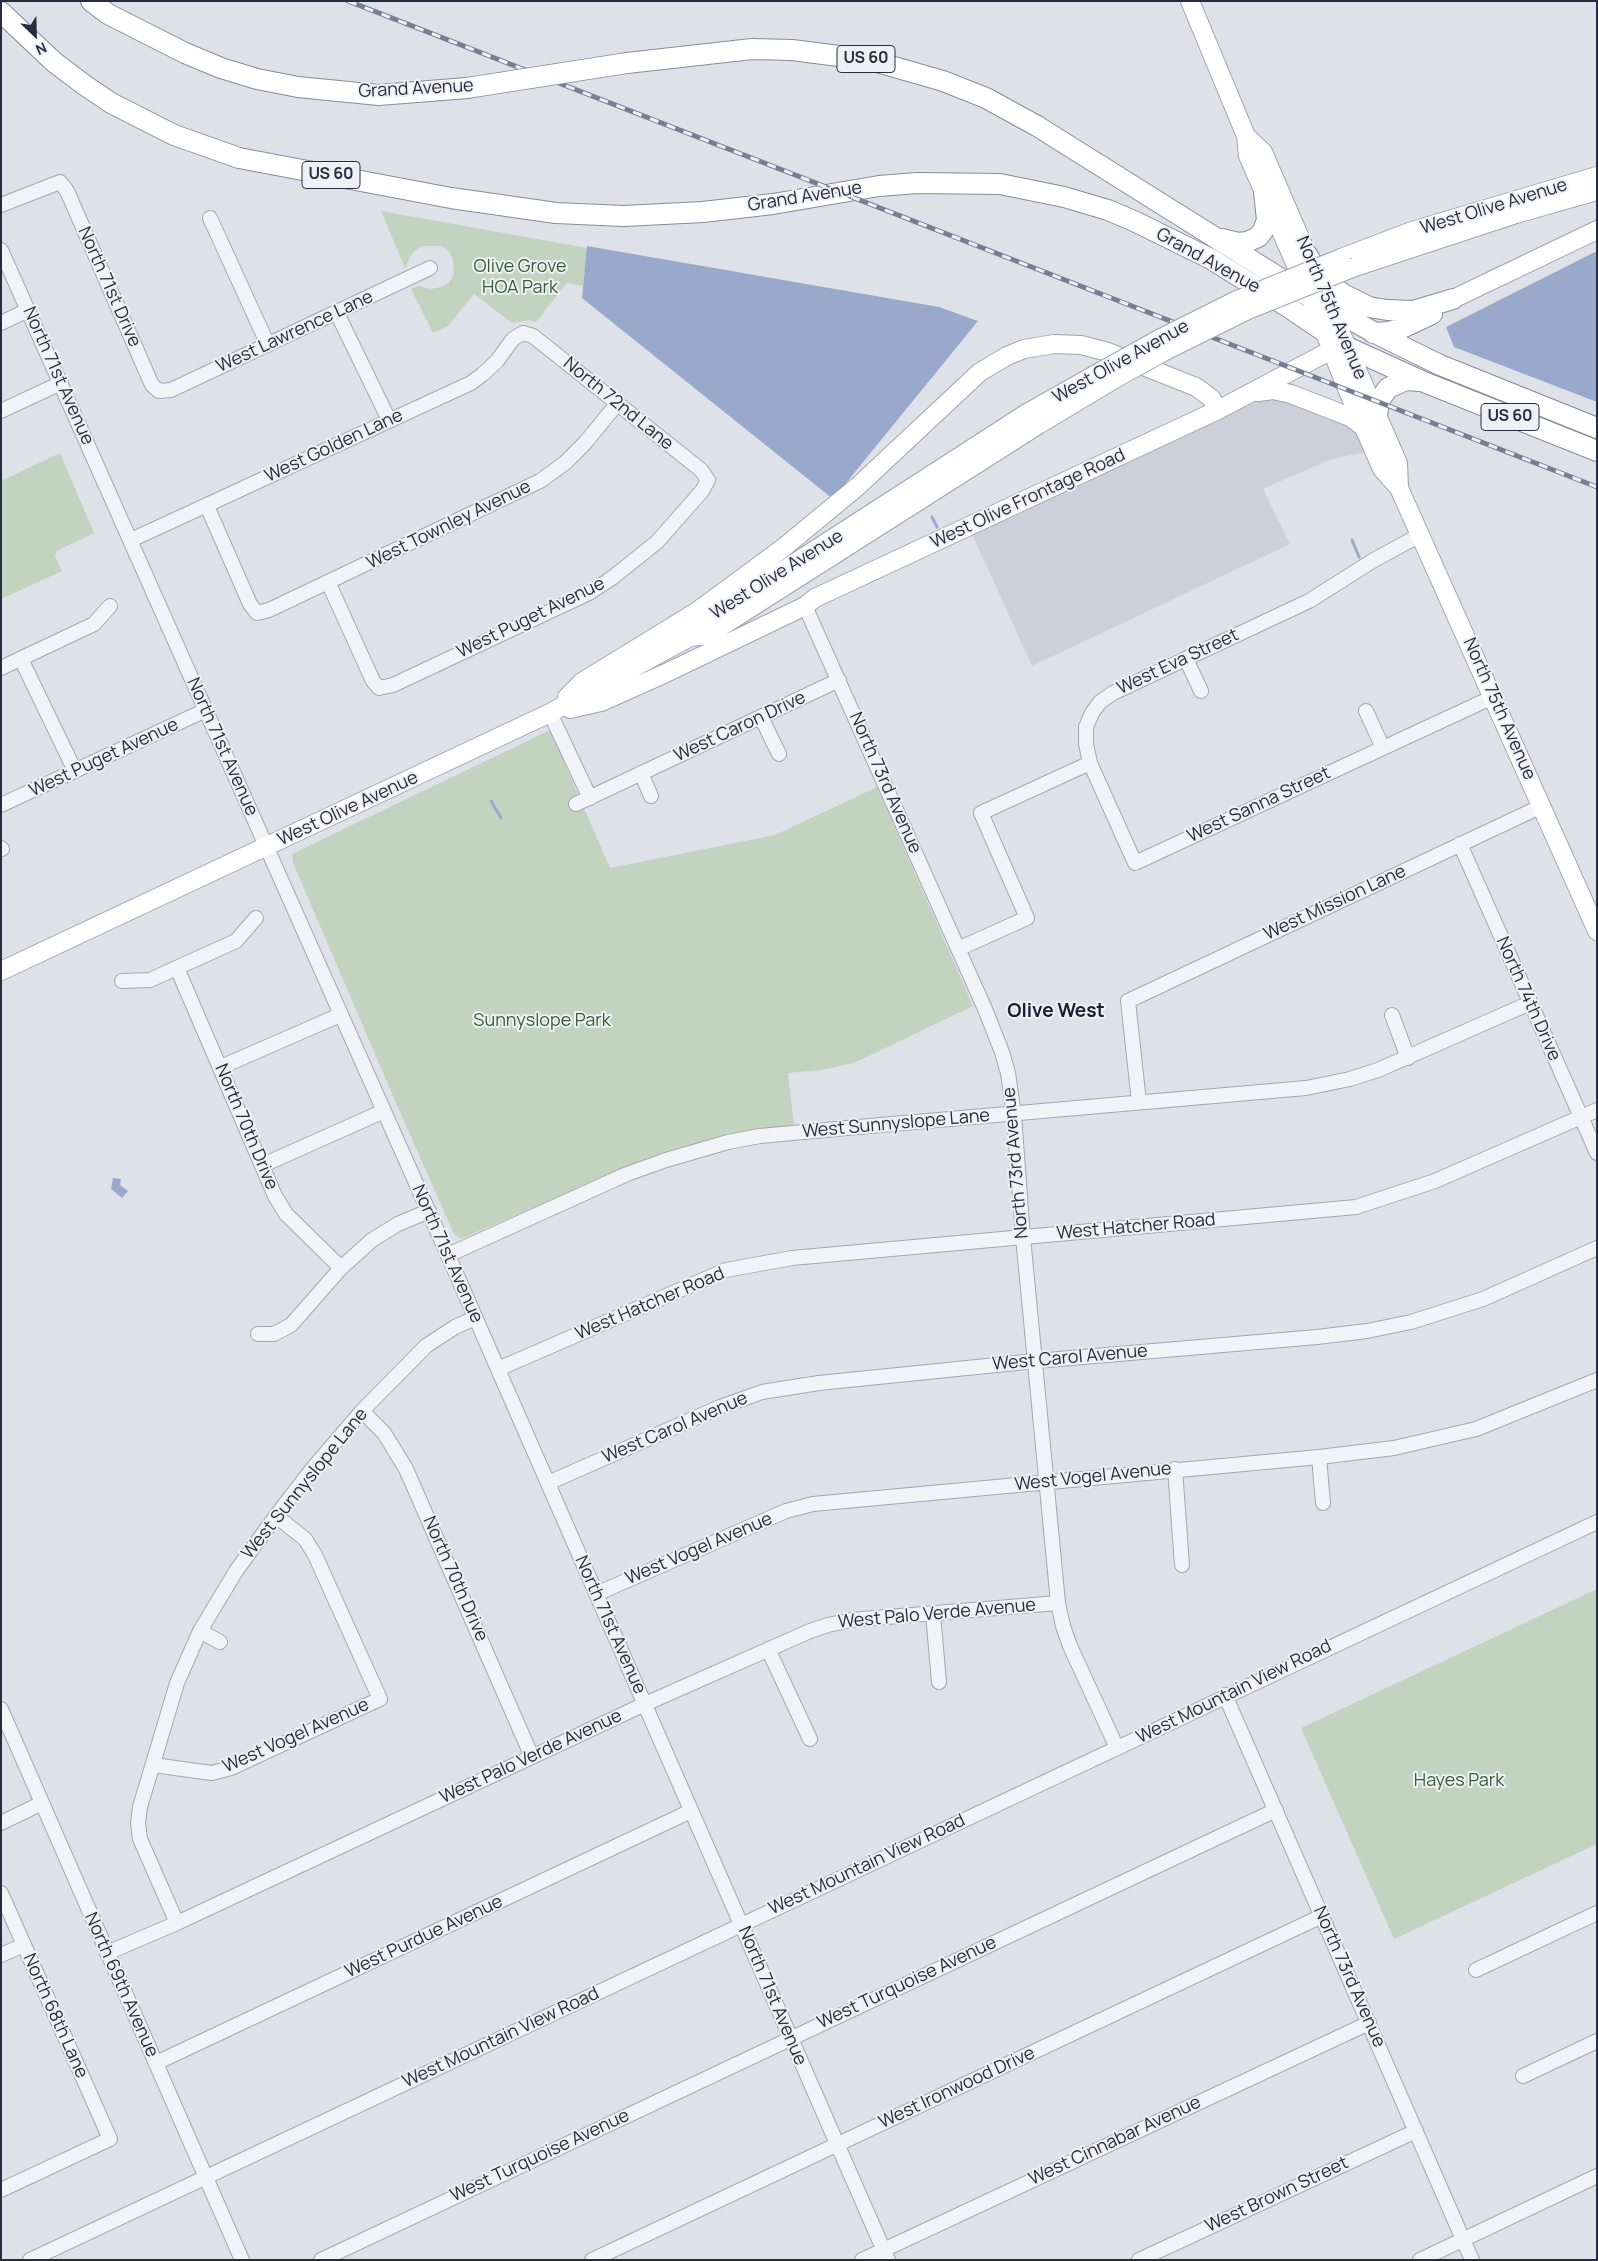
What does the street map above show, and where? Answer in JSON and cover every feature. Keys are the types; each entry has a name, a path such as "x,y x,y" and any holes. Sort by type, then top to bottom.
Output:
{"highway":[{"name":"Grand Avenue","path":"91,1 108,14 185,53 221,68 257,79 298,87 379,95 467,88 627,63 752,49 836,54 909,69 986,98 1310,296 1332,331"},
{"name":"Grand Avenue","path":"1,12 54,62 111,103 174,135 240,158 484,203 556,213 586,215 703,212 900,184 945,182 1015,186 1064,196 1108,210 1136,222 1211,260 1288,307 1424,382 1597,451"},
{"path":"1211,236 1238,243 1247,242 1258,237 1263,231 1267,220 1264,192"},
{"path":"1308,256 1318,273 1335,289 1369,307 1396,311 1413,310 1453,298"},
{"path":"1440,365 1427,350 1421,334 1425,320 1453,298"},
{"path":"1332,331 1368,343 1386,338 1432,314"},
{"name":"Grand Avenue","path":"1332,331 1386,338 1440,365 1597,428"},
{"path":"1371,422 1379,401 1388,388 1406,380 1424,382"}],"main road":[{"name":"North 75th Avenue","path":"1190,1 1246,136 1248,156 1310,296"},
{"name":"North 75th Avenue","path":"1246,136 1263,152 1308,256 1332,331 1371,422 1398,463 1399,488 1542,806 1591,903 1597,931"},
{"name":"West Olive Avenue","path":"1,971 550,713 690,637 708,635 1038,425 1112,373 1167,350 1412,231 1597,176"},
{"name":"West Olive Avenue","path":"1348,262 1597,191"},
{"path":"1453,298 1597,230"},
{"path":"1252,394 1332,331"},
{"path":"550,713 582,682 696,612 783,548 857,487 980,372 1007,356 1024,349 1054,344 1081,345 1108,352 1196,387 1211,398 1218,410"},
{"path":"1252,394 1278,390 1350,417 1371,422"},
{"name":"West Olive Frontage Road","path":"550,713 601,702 805,606 824,594 1252,394"}],"street":[{"name":"North 71st Drive","path":"1,205 50,184 60,182 67,192 152,385 160,392"},
{"path":"210,218 268,345"},
{"name":"North 71st Avenue","path":"1,250 62,382 266,847 448,1254 886,2255"},
{"name":"West Lawrence Lane","path":"160,392 170,390 268,345 430,268"},
{"path":"1,323 28,310"},
{"path":"337,312 389,420"},
{"name":"West Golden Lane","path":"131,540 470,383 490,368 513,339 523,333"},
{"name":"North 72nd Lane","path":"523,333 533,336 701,470 708,480"},
{"path":"1,411 62,382"},
{"name":"West Townley Avenue","path":"206,506 250,604 257,613 269,610 540,481 564,463 585,443 617,404"},
{"name":"West Puget Avenue","path":"328,582 373,680 379,688 392,685 582,596 612,578 657,542 702,491 708,480"},
{"name":"West Eva Street","path":"1135,863 1090,763 1086,744 1086,727 1092,713 1100,702 1113,693 1186,658 1309,602 1374,560 1420,535"},
{"path":"1,668 94,624 110,606"},
{"name":"North 73rd Avenue","path":"805,606 1002,1052 1014,1115 1023,1237 1058,1603 1070,1646 1117,1748"},
{"path":"1186,658 1201,691"},
{"path":"21,659 75,771"},
{"name":"West Caron Drive","path":"576,804 839,680"},
{"name":"West Sanna Street","path":"1135,863 1493,696"},
{"name":"West Puget Avenue","path":"1,805 206,710"},
{"path":"1366,711 1382,748"},
{"path":"550,713 590,798"},
{"path":"761,717 779,754"},
{"path":"958,949 1027,918 981,813 1090,763"},
{"path":"641,774 651,796"},
{"name":"West Mission Lane","path":"1139,1102 1128,1001 1542,806"},
{"name":"North 74th Drive","path":"1460,844 1597,1153"},
{"path":"122,981 150,980 236,941 256,918"},
{"name":"North 70th Drive","path":"177,968 276,1196 286,1214 341,1268"},
{"name":"West Sunnyslope Lane","path":"448,1254 628,1174 666,1160 728,1142 760,1136 1306,1088 1350,1079 1408,1058 1530,1003"},
{"path":"221,1067 340,1014"},
{"path":"1392,1015 1408,1058"},
{"name":"West Hatcher Road","path":"498,1369 726,1270 792,1258 1356,1207 1435,1181 1597,1110"},
{"path":"263,1165 384,1111"},
{"path":"258,1334 274,1334 291,1325 341,1268 372,1240 384,1231 428,1211"},
{"name":"West Carol Avenue","path":"548,1483 720,1407 762,1392 819,1383 1036,1361 1367,1331 1411,1322 1483,1299 1597,1248"},
{"name":"West Sunnyslope Lane","path":"176,1923 140,1839 140,1807 177,1683 200,1631 236,1571 276,1516 313,1468 362,1411 426,1346 455,1327 475,1318"},
{"name":"West Vogel Avenue","path":"596,1594 786,1511 813,1504 1319,1457 1394,1448 1476,1429 1597,1380"},
{"name":"North 70th Drive","path":"362,1411 384,1433 406,1469 532,1757"},
{"path":"1319,1457 1323,1503"},
{"path":"1174,1469 1182,1565"},
{"name":"West Vogel Avenue","path":"153,1765 212,1773 231,1768 380,1699 316,1555 305,1539 276,1516"},
{"name":"West Mountain View Road","path":"30,2260 1117,1748 1225,1695 1597,1522"},
{"name":"West Palo Verde Avenue","path":"107,1953 176,1923 645,1704 828,1624 852,1620 1058,1603"},
{"path":"933,1614 939,1682"},
{"path":"200,1631 220,1642"},
{"path":"768,1649 810,1739"},
{"name":"North 73rd Avenue","path":"1225,1695 1472,2260"},
{"name":"North 69th Avenue","path":"1,1709 242,2260"},
{"path":"1,1823 42,1803"},
{"name":"West Turquoise Avenue","path":"321,2260 1276,1810"},
{"name":"West Purdue Avenue","path":"156,2063 691,1811"},
{"name":"North 68th Lane","path":"1,1893 110,2139 1,2190"},
{"path":"1476,1970 1597,1913"},
{"name":"West Ironwood Drive","path":"592,2260 1322,1916"},
{"path":"1,1956 24,1945"},
{"name":"West Cinnabar Avenue","path":"862,2260 886,2255 1369,2023"},
{"path":"1523,2076 1597,2041"},
{"name":"West Brown Street","path":"1139,2260 1416,2131"},
{"path":"1420,2260 1597,2176"}],"shaded area":[{"path":"1270,396 1347,420 1362,434 1369,451 1329,460 1263,489 1290,544 1032,666 972,534 1227,412 1263,397"}],"green space":[{"name":"Olive Grove HOA Park","path":"381,211 587,248 583,286 567,283 536,322 529,320 512,323 474,294 448,326 433,333 411,289 419,286 431,289 449,283 454,273 453,260 450,253 442,246 422,246 413,252 405,268"},
{"path":"60,453 94,533 57,551 55,556 62,571 1,599 1,481"},
{"name":"Sunnyslope Park","path":"550,730 610,868 775,835 877,787 973,1006 854,1063 821,1070 788,1073 794,1126 738,1133 673,1149 635,1163 461,1239 454,1234 393,1096 293,863 292,854"},
{"name":"Hayes Park","path":"1597,1589 1597,1844 1394,1939 1301,1728"}],"water":[{"path":"587,246 939,307 978,321 833,499 582,298"},
{"path":"1597,251 1597,402 1454,347 1446,327"},
{"path":"113,1178 121,1179 120,1185 128,1191 122,1198 111,1189"}],"waterway":[{"path":"932,517 937,527"},
{"path":"1352,540 1359,557"},
{"path":"491,801 501,818"}],"railway":[{"path":"348,1 1597,487"}],"district":[{"name":"Olive West","path":"1056,1012"}]}
